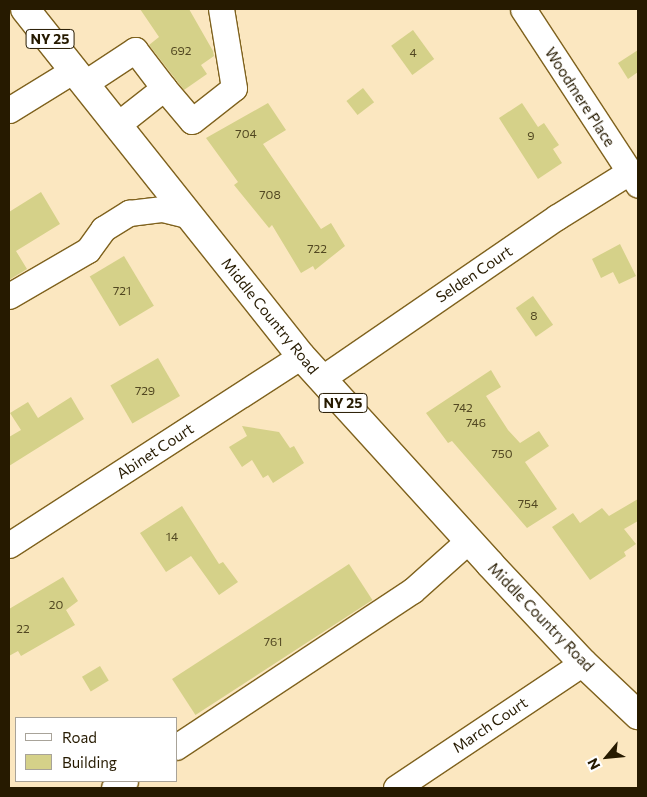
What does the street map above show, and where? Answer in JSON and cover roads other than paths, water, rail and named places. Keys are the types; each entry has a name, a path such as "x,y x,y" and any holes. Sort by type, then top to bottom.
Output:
{"main road":[{"name":"Middle Country Road","path":"25,9 301,356 468,541 583,663 638,715"}],"street":[{"path":"9,110 135,50 164,88 192,120 234,88 221,9"},
{"name":"Woodmere Place","path":"523,9 634,179"},
{"path":"116,125 164,88"},
{"name":"Selden Court","path":"321,379 549,222 634,179"},
{"path":"9,296 88,250 102,230 129,212 163,209 187,214"},
{"name":"Abinet Court","path":"9,545 301,356"},
{"path":"178,746 412,591 468,541"},
{"name":"March Court","path":"396,788 583,663"}]}
